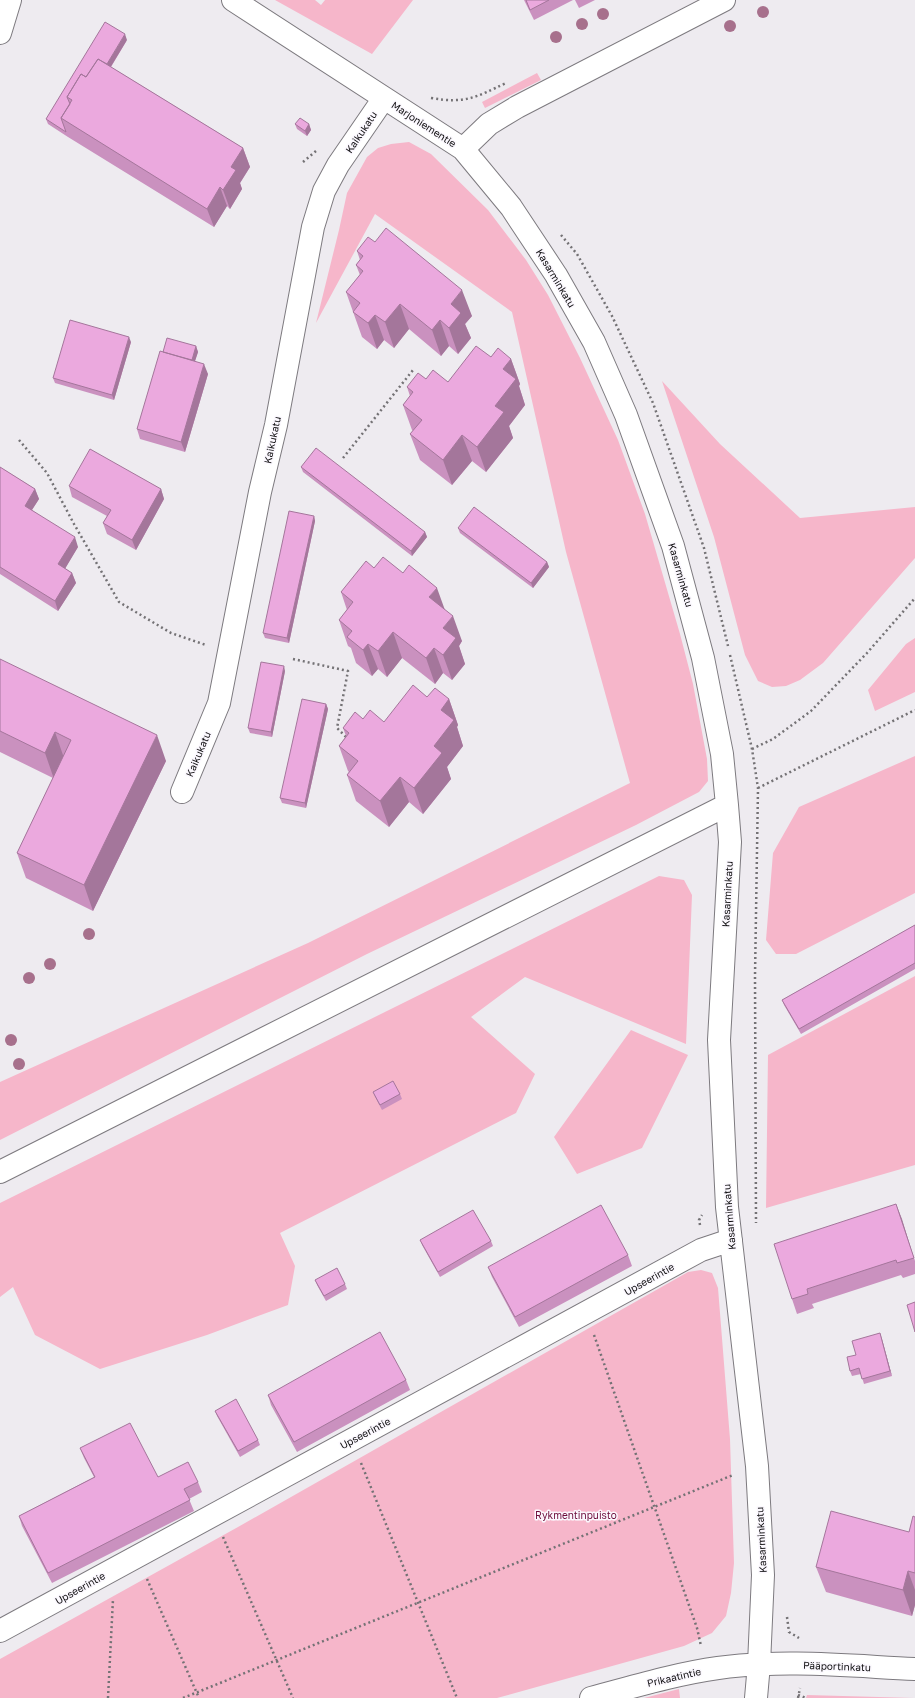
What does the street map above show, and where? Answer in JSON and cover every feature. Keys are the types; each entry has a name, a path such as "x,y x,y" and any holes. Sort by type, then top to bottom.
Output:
{"street":[{"path":"0,33 10,0"},
{"name":"Marjoniementie","path":"234,0 463,149 489,124 517,107 713,2"},
{"name":"Kaikukatu","path":"182,792 220,702 260,492 276,425 313,227 324,191 338,165 384,98"},
{"name":"Kasarminkatu","path":"463,149 511,207 556,275 594,342 626,415 673,546 703,658 722,754 730,842 719,1040 727,1207 757,1466 763,1575 756,1698"},
{"path":"0,1172 727,805"},
{"name":"Upseerintie","path":"0,1631 587,1314 701,1250 731,1240"},
{"name":"Pääportinkatu","path":"759,1664 803,1664 915,1669"},
{"name":"Prikaatintie","path":"591,1698 704,1670 759,1664"}],"path":[{"path":"428,97 450,101 474,98 510,81"},
{"path":"343,458 413,370"},
{"path":"19,440 47,473 74,524 119,602 171,633 229,654"},
{"path":"752,749 773,739 811,711 867,653 915,598"},
{"path":"293,659 348,671 336,728 351,742"},
{"path":"758,788 915,710"},
{"path":"587,1314 697,1628 704,1670"},
{"path":"352,1440 417,1603 457,1698"},
{"path":"183,1698 757,1466"},
{"path":"213,1515 293,1698"},
{"path":"137,1556 199,1698"},
{"path":"108,1698 114,1569"},
{"path":"800,1685 798,1696 806,1698"}],"green space":[{"path":"275,0 315,0 321,5 325,0 413,0 372,54"},
{"path":"537,73 541,80 485,108 482,102"},
{"path":"409,142 431,154 488,210 526,260 548,295 580,358 618,440 645,514 693,684 707,759 708,781 699,792 636,825 367,954 0,1140 0,1082 308,943 630,783 566,552 512,312 375,214 316,323 347,193 367,157 378,148 391,144"},
{"path":"662,381 720,444 800,518 915,507 915,558 823,663 800,680 786,686 772,687 758,681 745,655 714,537"},
{"path":"915,638 915,692 875,711 868,690 906,644"},
{"path":"915,756 915,893 796,954 776,954 766,940 773,853 799,807"},
{"path":"659,876 684,880 692,895 686,1044 525,977 471,1017 535,1074 516,1113 280,1233 295,1266 288,1305 207,1335 100,1369 35,1335 13,1287 0,1297 0,1203"},
{"path":"915,976 915,1165 766,1208 768,1055"},
{"path":"631,1030 688,1055 642,1148 577,1174 554,1137"},
{"name":"Rykmentinpuisto","path":"701,1270 712,1273 718,1288 730,1439 734,1563 731,1593 726,1616 712,1633 684,1646 497,1698 0,1698 0,1659 238,1527 688,1272"},
{"path":"679,1689 680,1698 644,1698"},
{"path":"807,1695 914,1698 806,1698"}],"building":[{"path":"526,0 549,0 530,10"},
{"path":"105,22 125,34 107,64 98,59 86,77 81,74 67,97 70,104 61,118 66,132 46,119"},
{"path":"98,59 243,148 231,167 236,170 223,190 220,187 207,209 61,118 72,100 67,97 81,74 86,77"},
{"path":"300,118 309,124 305,131 295,124"},
{"path":"386,228 462,290 451,304 461,313 449,328 440,320 432,330 400,304 385,322 375,315 368,323 353,312 360,303 346,292 363,271 356,265 363,256 357,251 368,237 375,242"},
{"path":"70,320 129,337 112,395 53,378"},
{"path":"167,338 196,346 192,360 163,352"},
{"path":"476,346 491,357 498,348 511,359 503,369 516,379 495,406 504,412 477,447 462,435 443,460 410,434 422,420 403,405 413,392 407,387 418,373 426,379 433,370 448,382"},
{"path":"160,351 204,364 181,442 137,429"},
{"path":"316,448 425,532 411,551 301,467"},
{"path":"90,449 161,489 132,540 103,523 111,510 69,486"},
{"path":"0,467 35,489 25,506 75,537 58,564 72,573 55,601 0,567"},
{"path":"474,507 547,562 531,583 458,528"},
{"path":"289,511 314,516 287,638 263,633"},
{"path":"383,557 403,573 409,565 437,588 429,597 453,616 443,628 456,638 443,655 434,648 426,658 393,632 378,651 368,644 363,650 347,637 352,631 339,620 353,602 341,592 366,561 374,568"},
{"path":"0,659 157,735 84,885 17,853 71,740 55,732 45,753 0,731"},
{"path":"261,662 284,666 271,732 248,728"},
{"path":"413,685 427,697 435,688 449,699 441,710 454,720 434,746 442,753 414,788 400,777 380,801 347,775 358,761 339,746 349,733 343,728 355,712 363,719 370,710 384,722"},
{"path":"302,699 326,704 305,803 280,798"},
{"path":"915,925 915,963 799,1029 782,1000"},
{"path":"393,1081 400,1094 380,1105 373,1092"},
{"path":"896,1204 914,1258 897,1263 896,1260 807,1289 808,1294 792,1299 774,1244"},
{"path":"601,1205 628,1255 515,1317 488,1267"},
{"path":"473,1210 491,1241 438,1272 420,1240"},
{"path":"337,1268 345,1284 324,1296 315,1280"},
{"path":"915,1302 915,1332 907,1305"},
{"path":"380,1332 406,1380 294,1442 268,1395"},
{"path":"880,1333 890,1371 862,1379 859,1368 850,1371 847,1357 856,1355 852,1341"},
{"path":"236,1399 258,1440 238,1451 215,1411"},
{"path":"130,1423 158,1477 188,1462 198,1482 184,1489 190,1500 48,1573 19,1516 95,1477 80,1448"},
{"path":"831,1511 909,1532 913,1516 915,1517 915,1573 908,1571 903,1590 816,1567"}]}
